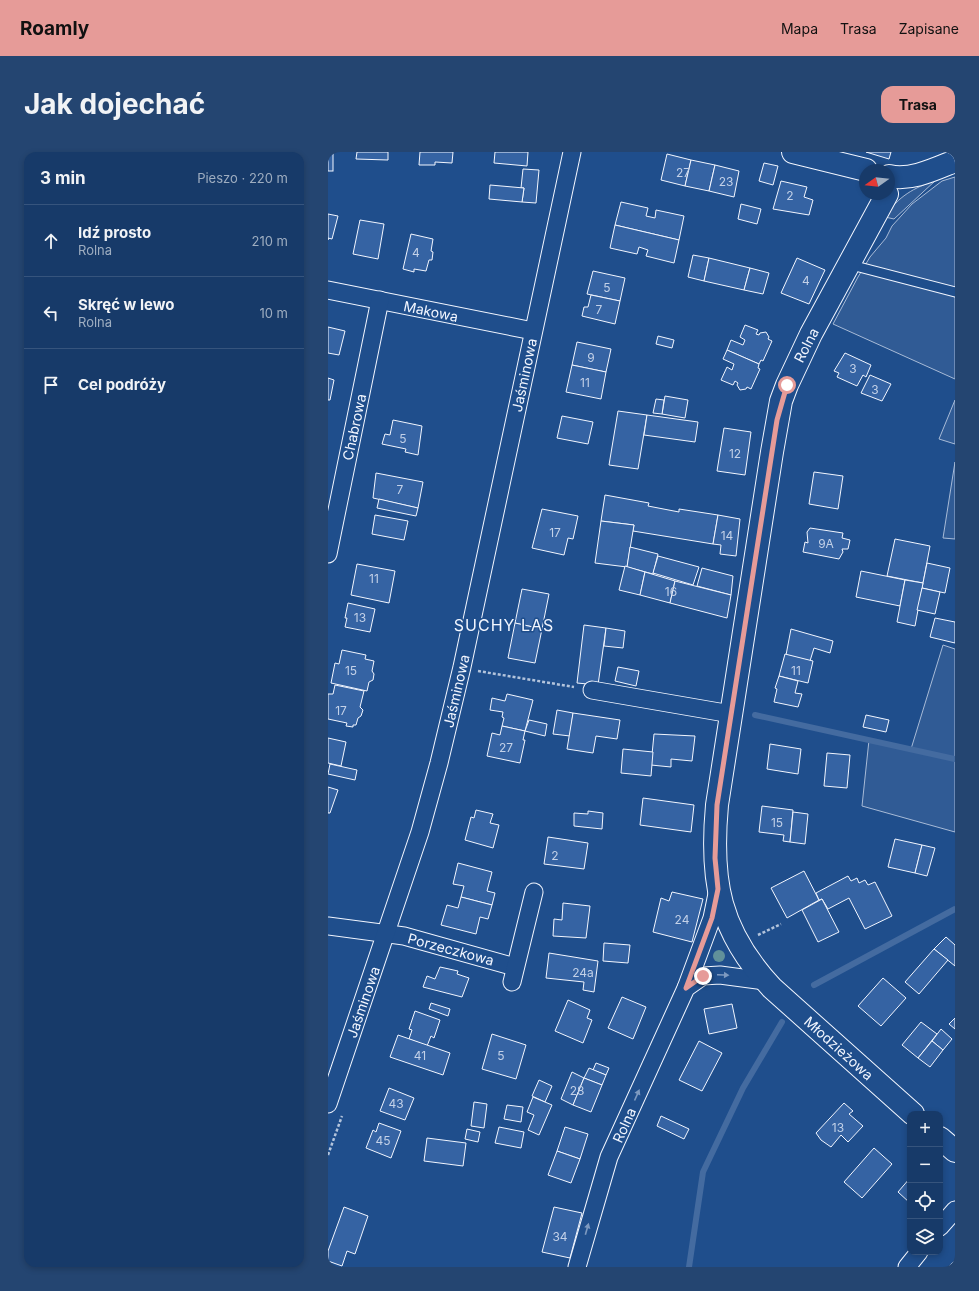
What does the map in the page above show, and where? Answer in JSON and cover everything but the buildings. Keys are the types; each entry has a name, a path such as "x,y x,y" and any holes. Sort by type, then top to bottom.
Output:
{"street":[{"name":"Jaśminowa","path":"328,1104 420,832 439,763 462,667 572,152"},
{"path":"792,152 859,168"},
{"path":"895,182 955,161"},
{"name":"Rolna","path":"765,981 738,944 722,910 718,889 715,858 716,816 731,714 781,401 789,380 811,334 882,200"},
{"name":"Makowa","path":"328,290 533,331"},
{"name":"Chabrowa","path":"328,554 380,300"},
{"path":"592,690 731,714"},
{"name":"Rolna","path":"577,1267 609,1157 686,988 712,918 718,889"},
{"name":"Porzeczkowa","path":"328,926 404,936 514,974 534,892"},
{"path":"686,988 703,976 720,975 765,981"},
{"name":"Młodzieżowa","path":"765,981 910,1111"},
{"path":"943,1141 955,1151"},
{"path":"943,1224 955,1210"},
{"path":"907,1267 917,1255"}],"lane":[{"path":"859,267 955,292"}],"path":[{"path":"476,670 592,690"},
{"path":"738,944 781,924"}],"shaded area":[{"path":"955,177 955,379 833,324 870,257 886,238 892,226 912,204 942,181"},
{"path":"936,180 894,219 885,217 895,203 901,198 921,186"},
{"path":"955,400 955,444 939,439"},
{"path":"955,462 955,539 943,538"},
{"path":"943,645 955,649 955,832 862,806 869,740 911,749"}],"waterway":[{"path":"755,715 955,759"},
{"path":"814,985 955,909"},
{"path":"689,1267 703,1172 743,1088 782,1022"}],"district":[{"name":"SUCHY LAS","path":"504,625"}],"route":[{"path":"703,976 686,988 712,918 718,889 715,858 717,805 777,420 781,401 787,385"}]}
